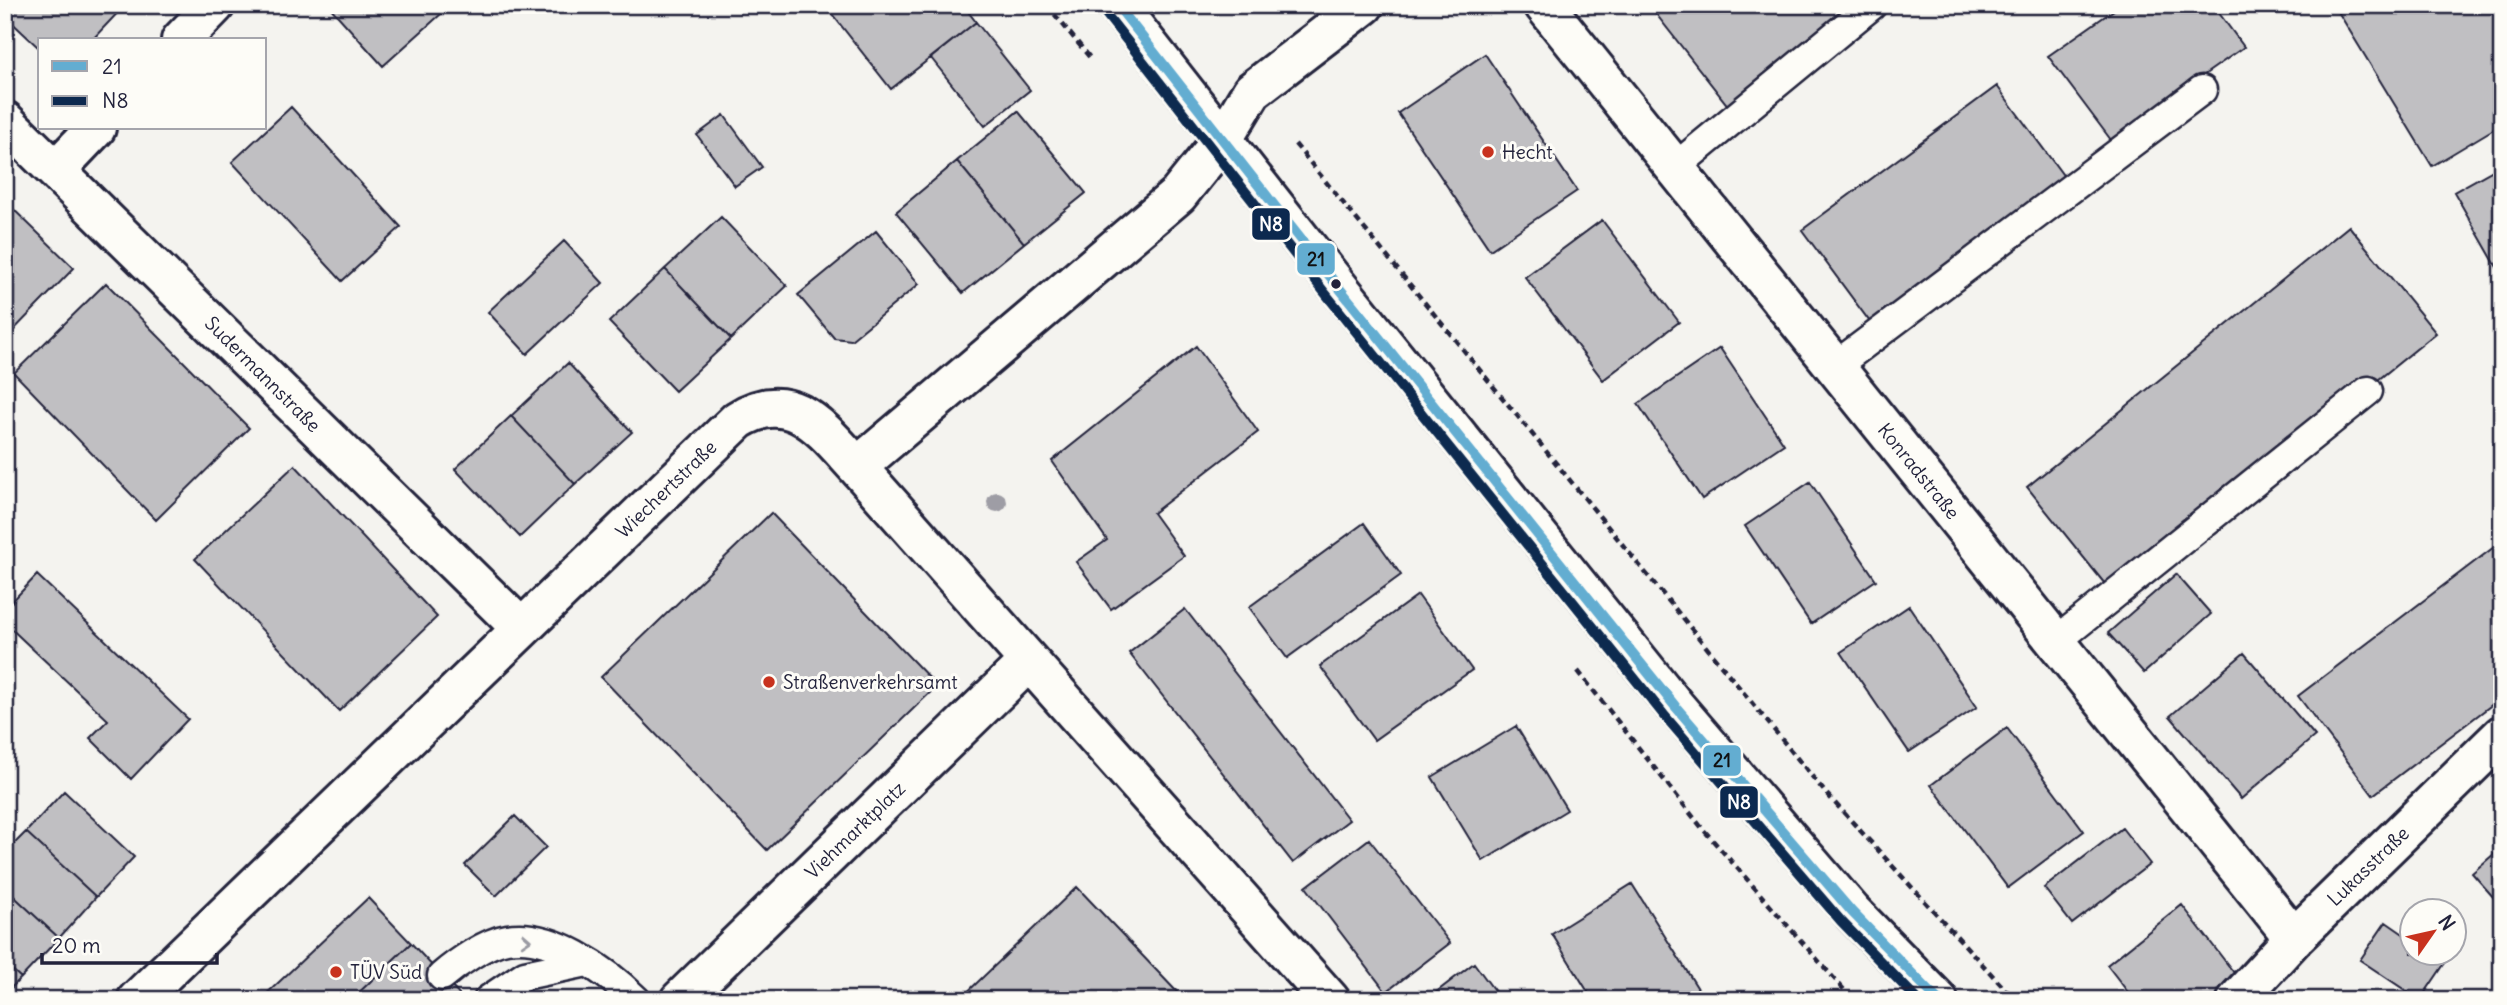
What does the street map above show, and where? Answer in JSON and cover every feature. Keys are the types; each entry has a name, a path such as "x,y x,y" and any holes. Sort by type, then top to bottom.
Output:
{"street":[{"path":"183,38 215,5"},
{"path":"1116,5 1675,706 1852,912 1938,1000"},
{"path":"1330,1000 857,467 1178,195 1223,139 1252,91 1364,5"},
{"name":"Konradstraße","path":"1544,5 2294,938"},
{"name":"Sudermannstraße","path":"5,121 521,628"},
{"path":"56,170 94,130"},
{"name":"Wiechertstraße","path":"137,1000 738,420 755,410 774,408 793,411 821,426 857,467"},
{"name":"Viehmarktplatz","path":"680,1000 1030,661"},
{"name":"Lukasstraße","path":"2237,1000 2294,938 2502,735"}],"lane":[{"path":"1674,168 1872,5"},
{"path":"1835,366 2202,90"},
{"path":"2055,642 2368,391"},
{"path":"442,976 463,959 506,939 546,940 587,962 636,1000"},
{"path":"488,1000 525,975 587,962"}],"path":[{"path":"1252,91 1824,791 2015,1000"}],"building":[{"path":"5,5 125,5 94,38 38,38 38,47 5,16"},
{"path":"328,5 451,5 383,66"},
{"path":"825,5 963,5 976,22 891,89"},
{"path":"1668,5 1859,5 1729,107 1656,14"},
{"path":"2121,5 2213,5 2244,47 2111,140 2048,56"},
{"path":"2334,5 2488,5 2502,28 2502,124 2432,166"},
{"path":"976,22 1030,90 985,126 931,58"},
{"name":"Hecht","path":"1485,54 1577,191 1490,250 1398,113"},
{"path":"1997,86 2065,178 1870,322 1802,230"},
{"path":"291,107 401,227 342,281 232,162"},
{"path":"1018,111 1086,193 1024,243 957,161"},
{"path":"724,115 762,167 735,186 697,135"},
{"path":"957,161 1024,243 963,293 896,212"},
{"path":"2502,165 2502,276 2454,192"},
{"path":"5,201 74,268 5,339"},
{"path":"721,217 787,286 731,339 665,269"},
{"path":"1602,220 1679,322 1603,380 1525,277"},
{"path":"2349,226 2436,333 2113,594 2027,487"},
{"path":"876,231 919,284 851,340 834,338 798,295"},
{"path":"564,241 603,283 527,354 488,312"},
{"path":"665,269 731,339 675,391 609,322"},
{"path":"106,283 249,428 156,520 14,373"},
{"path":"1196,346 1258,432 1153,513 1184,556 1111,609 1076,562 1107,540 1052,461"},
{"path":"1720,348 1784,444 1702,499 1638,404"},
{"path":"568,363 632,432 575,484 511,416"},
{"path":"511,416 575,484 520,537 455,469"},
{"path":"295,465 437,617 339,711 195,559"},
{"path":"1810,482 1876,580 1811,624 1745,526"},
{"name":"Straßenverkehrsamt","path":"771,513 937,686 767,850 601,677"},
{"path":"1364,523 1401,575 1287,658 1249,607"},
{"path":"2502,541 2502,697 2373,795 2298,696"},
{"path":"2176,574 2211,614 2144,673 2108,633"},
{"path":"37,575 188,719 131,779 90,738 108,720 5,623 5,609"},
{"path":"1418,595 1472,670 1374,740 1320,666"},
{"path":"1909,606 1977,707 1909,752 1841,652"},
{"path":"1185,609 1349,820 1293,863 1129,653"},
{"path":"2244,653 2315,736 2241,799 2170,716"},
{"path":"1516,726 1567,810 1483,861 1432,777"},
{"path":"2007,728 2084,831 2008,888 1931,785"},
{"path":"64,791 134,857 96,897 26,832"},
{"path":"515,816 546,847 496,896 465,865"},
{"path":"2122,828 2150,864 2072,924 2044,888"},
{"path":"26,832 96,897 59,938 5,888 5,853"},
{"path":"1369,839 1450,943 1386,992 1306,887"},
{"path":"2502,847 2502,907 2472,873"},
{"path":"1632,884 1700,992 1687,1000 1593,1000 1552,934"},
{"path":"1077,887 1178,993 1170,1000 959,1000"},
{"path":"5,888 59,938 21,978 5,963"},
{"name":"TÜV Süd","path":"368,898 411,943 351,1000 260,1000"},
{"path":"2182,905 2238,978 2210,1000 2134,1000 2107,965"},
{"path":"2386,922 2398,930 2398,967 2442,967 2420,1000 2360,960"},
{"name":"TÜV Süd","path":"411,943 464,1000 351,1000"},
{"path":"5,963 21,978 5,994"},
{"path":"1474,963 1501,1000 1426,1000"}],"transit line":[{"name":"21","path":"1117,5 1336,284 1675,706 1852,912 1938,1000"},
{"name":"N8","path":"1106,14 1325,293 1664,715 1841,921 1918,1000"}],"place":[{"name":"Hecht","path":"1488,152"},
{"name":"Straßenverkehrsamt","path":"769,682"},
{"name":"TÜV Süd","path":"336,972"}]}
